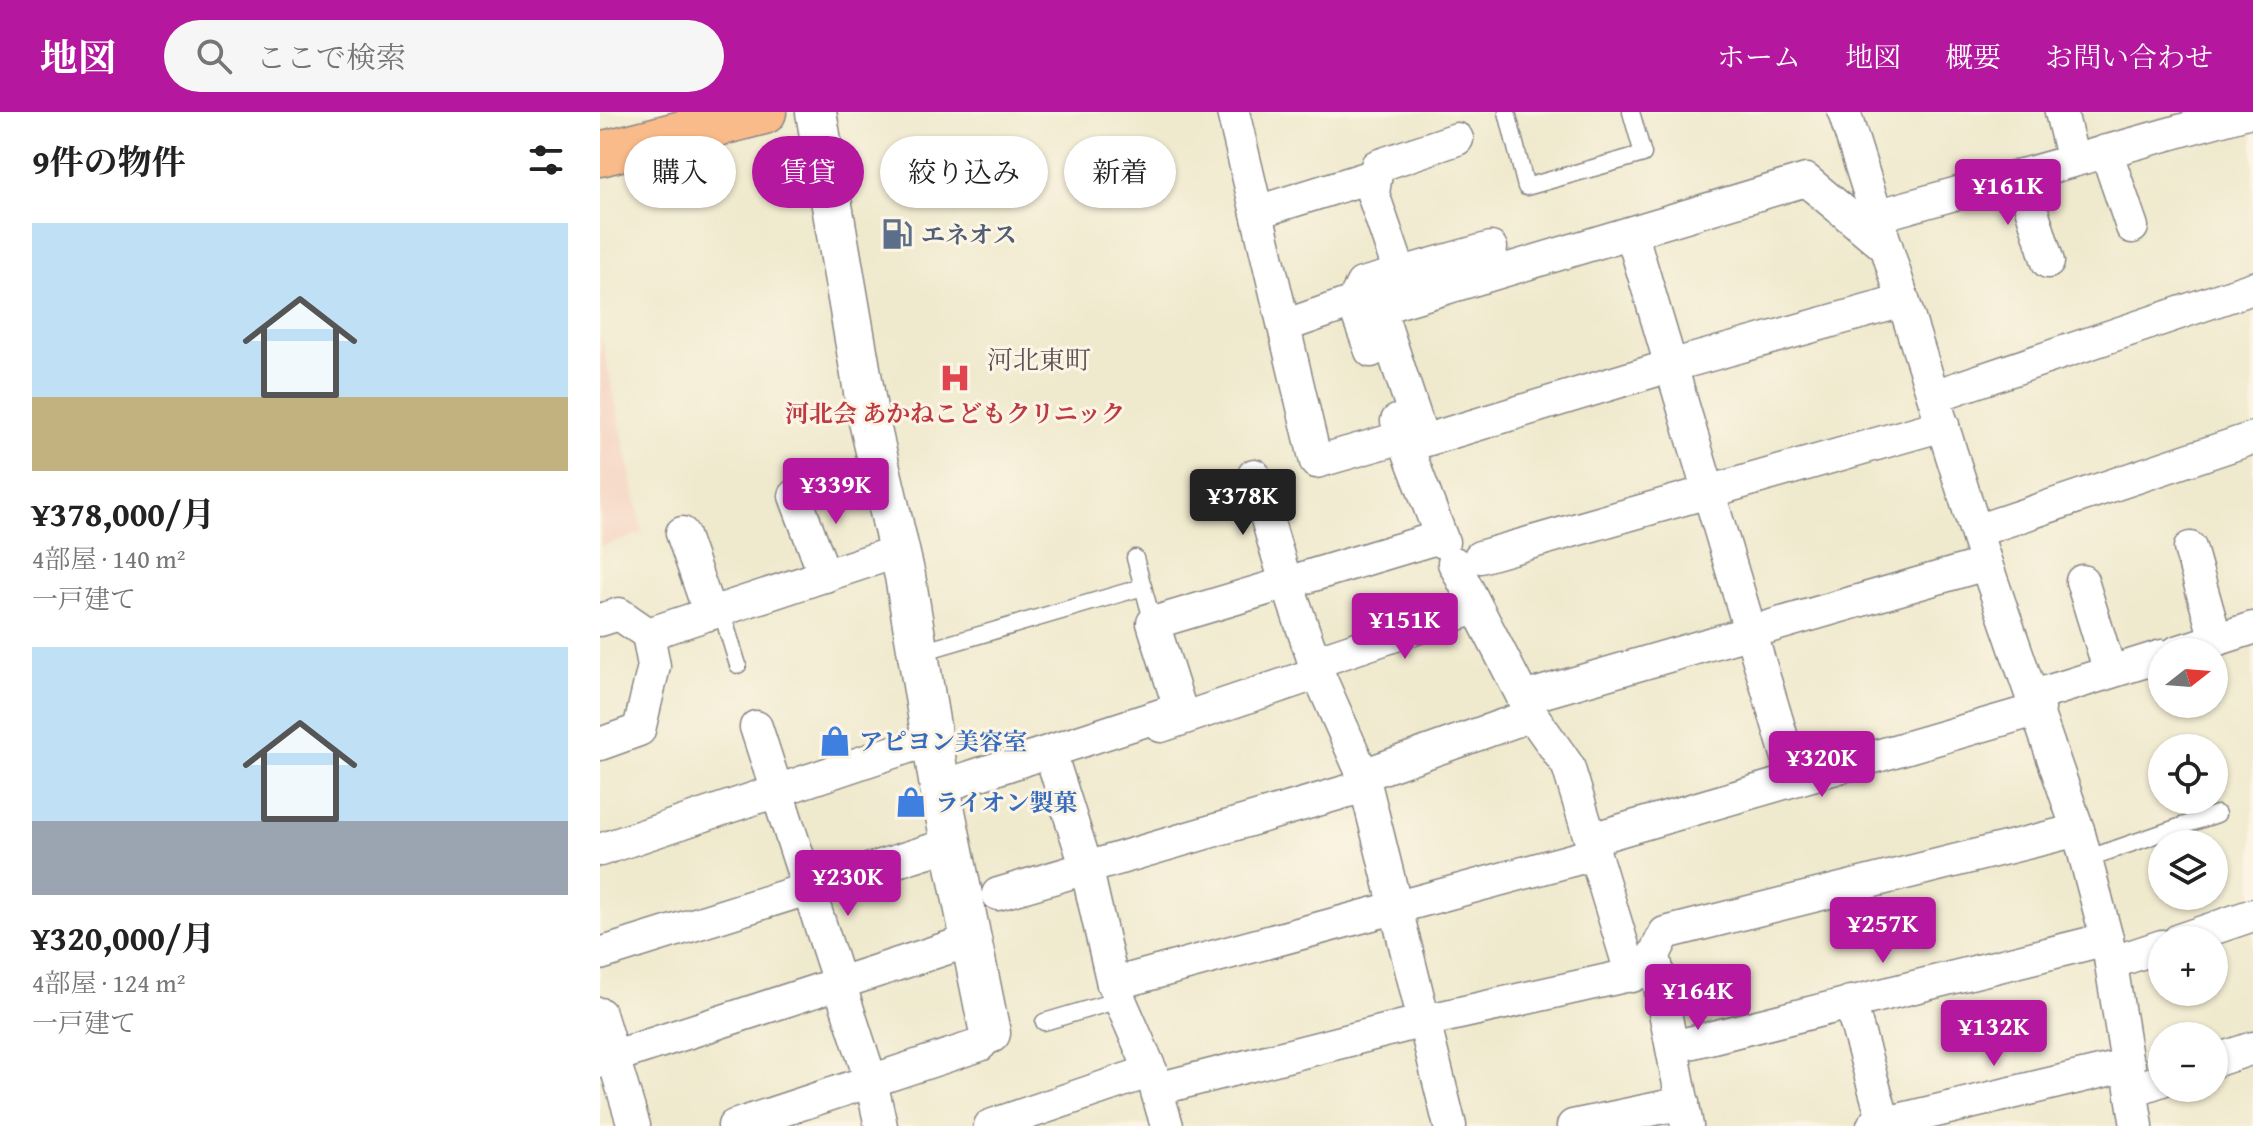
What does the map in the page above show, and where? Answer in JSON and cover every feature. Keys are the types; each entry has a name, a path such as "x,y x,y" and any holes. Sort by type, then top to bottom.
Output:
{"highway":[{"path":"600,154 764,112"}],"street":[{"path":"734,1126 980,1045 990,1033 951,844 956,788 932,739 899,551 869,421 816,112"},
{"path":"1233,112 1316,462 1403,437"},
{"path":"1844,112 1986,564 2036,702 2082,844 2141,1078 2137,1126"},
{"path":"2061,112 2073,161"},
{"path":"1876,216 2247,112"},
{"path":"1400,273 1373,194 1377,166 1457,139"},
{"path":"2106,151 2132,227"},
{"path":"1257,212 1376,175"},
{"path":"2021,175 2048,262"},
{"path":"1887,248 1806,180 1632,235 1379,308 1423,441 1670,366 1903,301"},
{"path":"1632,235 1794,778"},
{"path":"1284,326 1353,302 1362,284 1491,248"},
{"path":"956,788 1180,709 1153,623 1454,550 1709,494 1938,411 2253,288"},
{"path":"1353,302 1403,437 1454,550 1476,608 1528,707 1568,766 1592,846 1673,1047 1685,1115 1573,1126"},
{"path":"1976,531 2253,438"},
{"path":"1254,475 1316,668 1364,780 1450,1126"},
{"path":"795,496 825,576"},
{"path":"682,533 715,612"},
{"path":"2190,548 2215,638"},
{"path":"648,634 899,551"},
{"path":"998,894 1364,780 1528,707 1749,635 1986,564"},
{"path":"2082,581 2110,672"},
{"path":"956,788 1053,762 1476,608"},
{"path":"600,620 619,614 648,634 654,666 639,730 600,744"},
{"path":"2222,638 2253,628"},
{"path":"1117,992 1592,846 2036,702 2148,660"},
{"path":"756,727 871,1081 881,1126"},
{"path":"600,850 932,739"},
{"path":"1053,762 1086,866 1117,992 1154,1080 1167,1126"},
{"path":"600,954 951,844"},
{"path":"990,1126 1154,1080 1645,972 1665,933 2082,844"},
{"path":"2220,926 2253,915"},
{"path":"606,1059 969,941"},
{"path":"1673,1047 1850,1002 2109,951 2148,947"},
{"path":"1850,1002 1880,1125 2141,1078"},
{"path":"600,1014 606,1059 634,1126"},
{"path":"2228,1056 2253,1048"}],"lane":[{"path":"1507,112 1526,187 1643,154 1631,112"},
{"path":"1135,558 1153,623"},
{"path":"918,653 1143,587"},
{"path":"715,612 738,665"},
{"path":"2082,844 2217,814"},
{"path":"1044,1022 1117,992"}],"shaded area":[{"path":"600,330 643,533 600,547"}],"place":[{"name":"エネオス","path":"897,234"},
{"name":"河北会 あかねこどもクリニック","path":"955,378"},
{"name":"アピヨン美容室","path":"835,741"},
{"name":"ライオン製菓","path":"911,802"}],"district":[{"name":"河北東町","path":"1039,359"}]}
